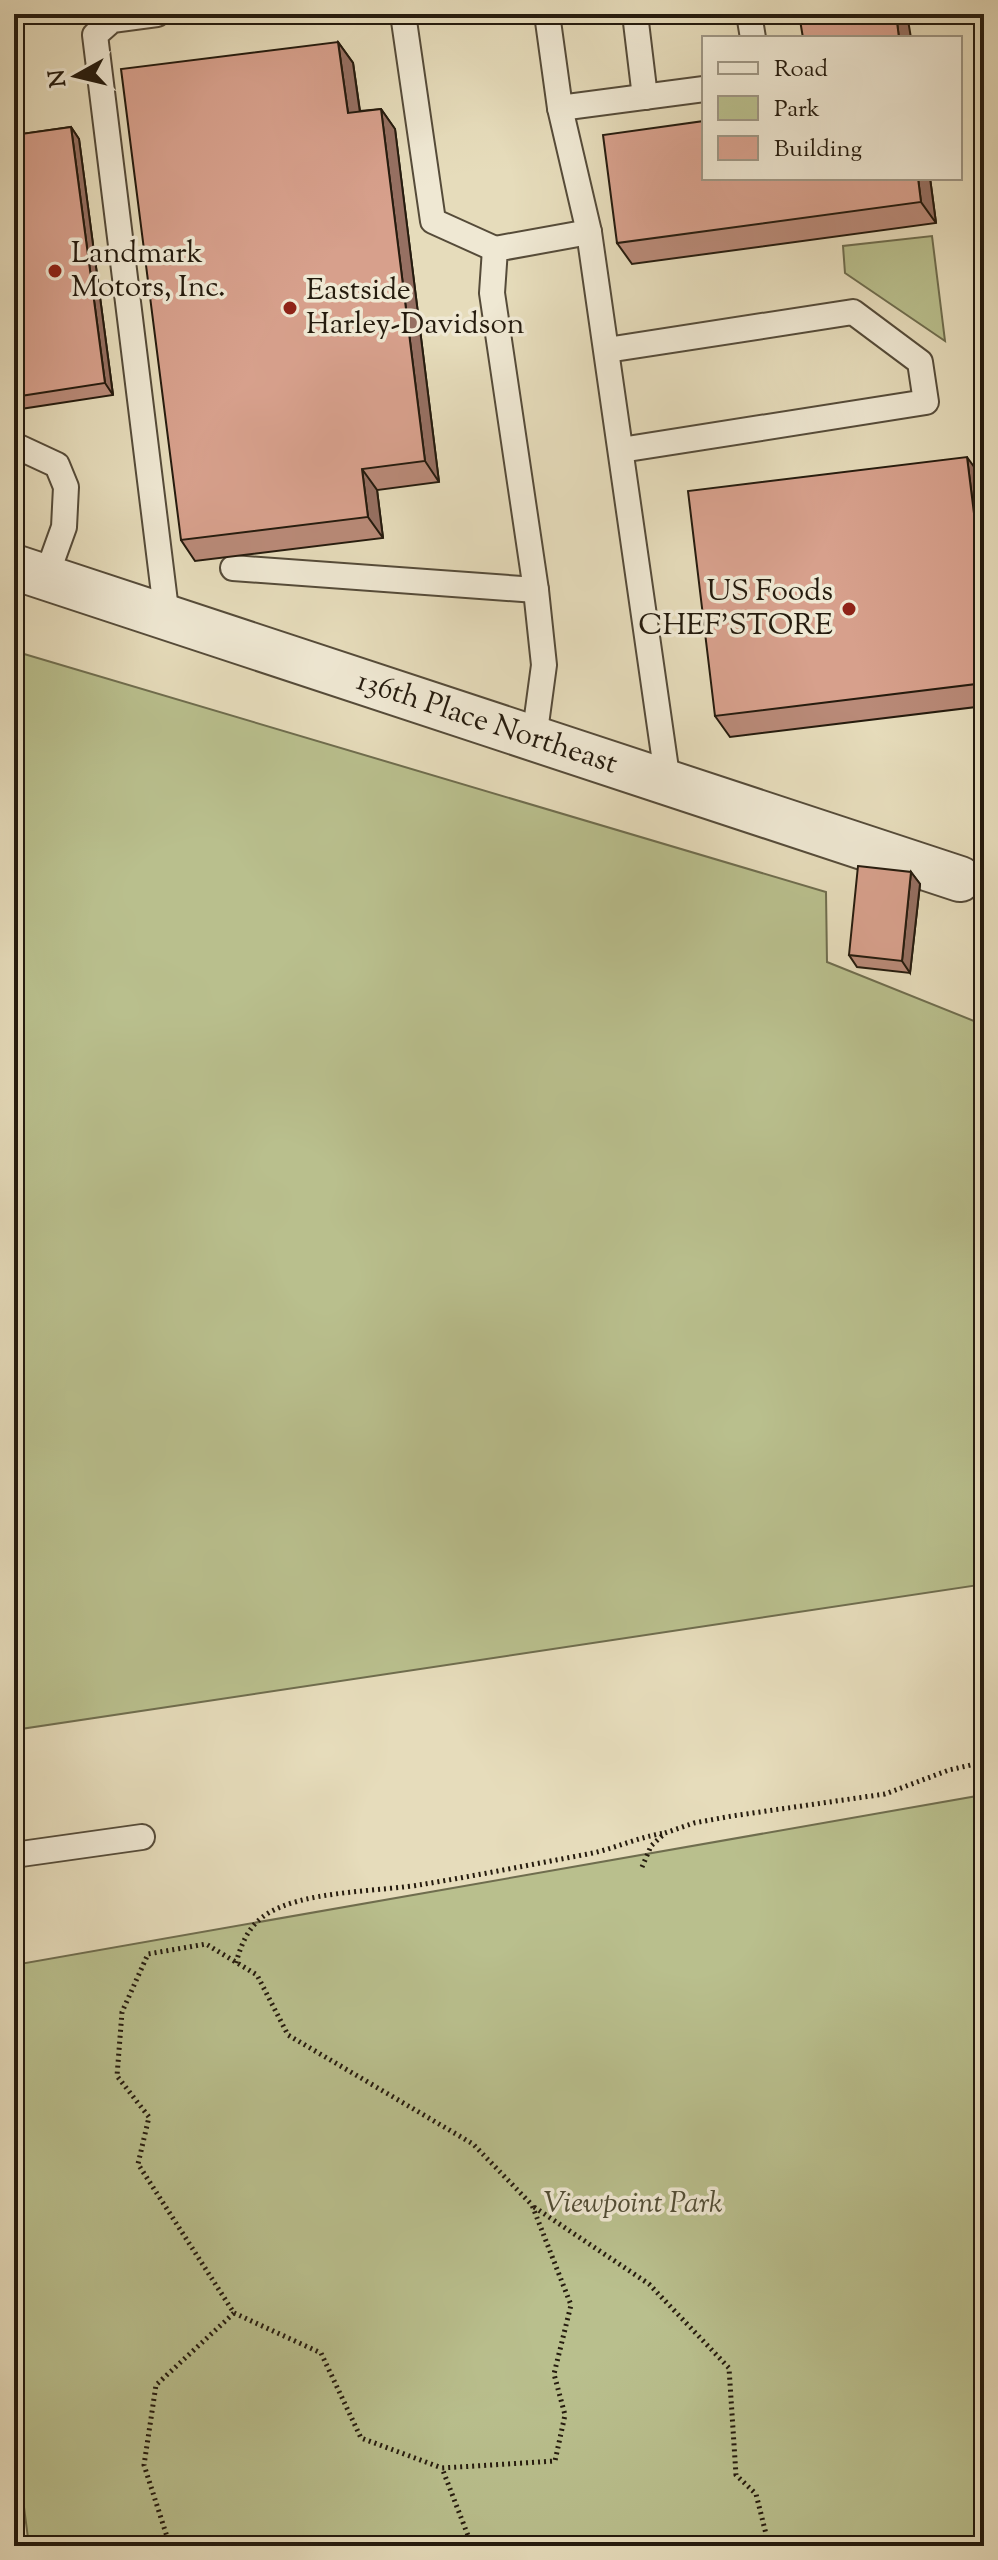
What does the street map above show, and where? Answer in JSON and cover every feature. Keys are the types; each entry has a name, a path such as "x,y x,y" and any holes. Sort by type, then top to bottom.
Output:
{"street":[{"name":"136th Place Northeast","path":"30,572 960,879"}],"lane":[{"path":"157,14 112,20 95,35 167,618"},
{"path":"403,14 433,221 495,249 589,232"},
{"path":"547,14 560,108 589,232 668,783"},
{"path":"635,14 645,97"},
{"path":"749,14 753,36"},
{"path":"560,108 702,89"},
{"path":"495,249 492,293 536,590 544,665 534,739"},
{"path":"607,350 853,312 920,362 926,402 621,450"},
{"path":"14,445 57,465 66,487 64,527 30,572"},
{"path":"233,568 536,590"},
{"path":"14,1855 142,1837"}],"path":[{"path":"236,1963 242,1941 262,1917 290,1904 439,1882 598,1852 694,1823 885,1794 949,1770 984,1762"},
{"path":"642,1867 651,1846 665,1833"},
{"path":"532,2205 571,2305 554,2374 565,2415 555,2461 442,2468 361,2438 321,2353 234,2313 138,2164 149,2117 117,2076 122,2012 148,1954 206,1944 257,1975 288,2035 473,2144 532,2205 649,2284 729,2368 736,2475 756,2494 769,2546"},
{"path":"170,2546 144,2465 156,2385 234,2313"},
{"path":"442,2468 472,2546"}],"green space":[{"path":"932,236 945,341 845,273 843,246"},
{"path":"14,651 826,892 827,962 984,1025 984,1411 979,1585 14,1730"},
{"name":"Viewpoint Park","path":"977,1796 978,2546 29,2546 14,2430 14,1965"}],"building":[{"path":"799,14 896,14 899,36 803,36"},
{"name":"Eastside Harley-Davidson","path":"338,42 348,113 381,109 425,461 362,469 368,517 181,540 121,69"},
{"path":"702,121 702,180 918,180 921,202 617,243 603,135"},
{"name":"Landmark Motors, Inc.","path":"71,127 105,383 14,397 14,135"},
{"name":"US Foods CHEF'STORE","path":"967,457 984,594 984,683 715,716 688,491"},
{"path":"858,866 911,872 902,961 849,955"}],"place":[{"name":"Landmark Motors, Inc.","path":"55,271"},
{"name":"Eastside Harley-Davidson","path":"290,308"},
{"name":"US Foods CHEF'STORE","path":"849,609"}]}
